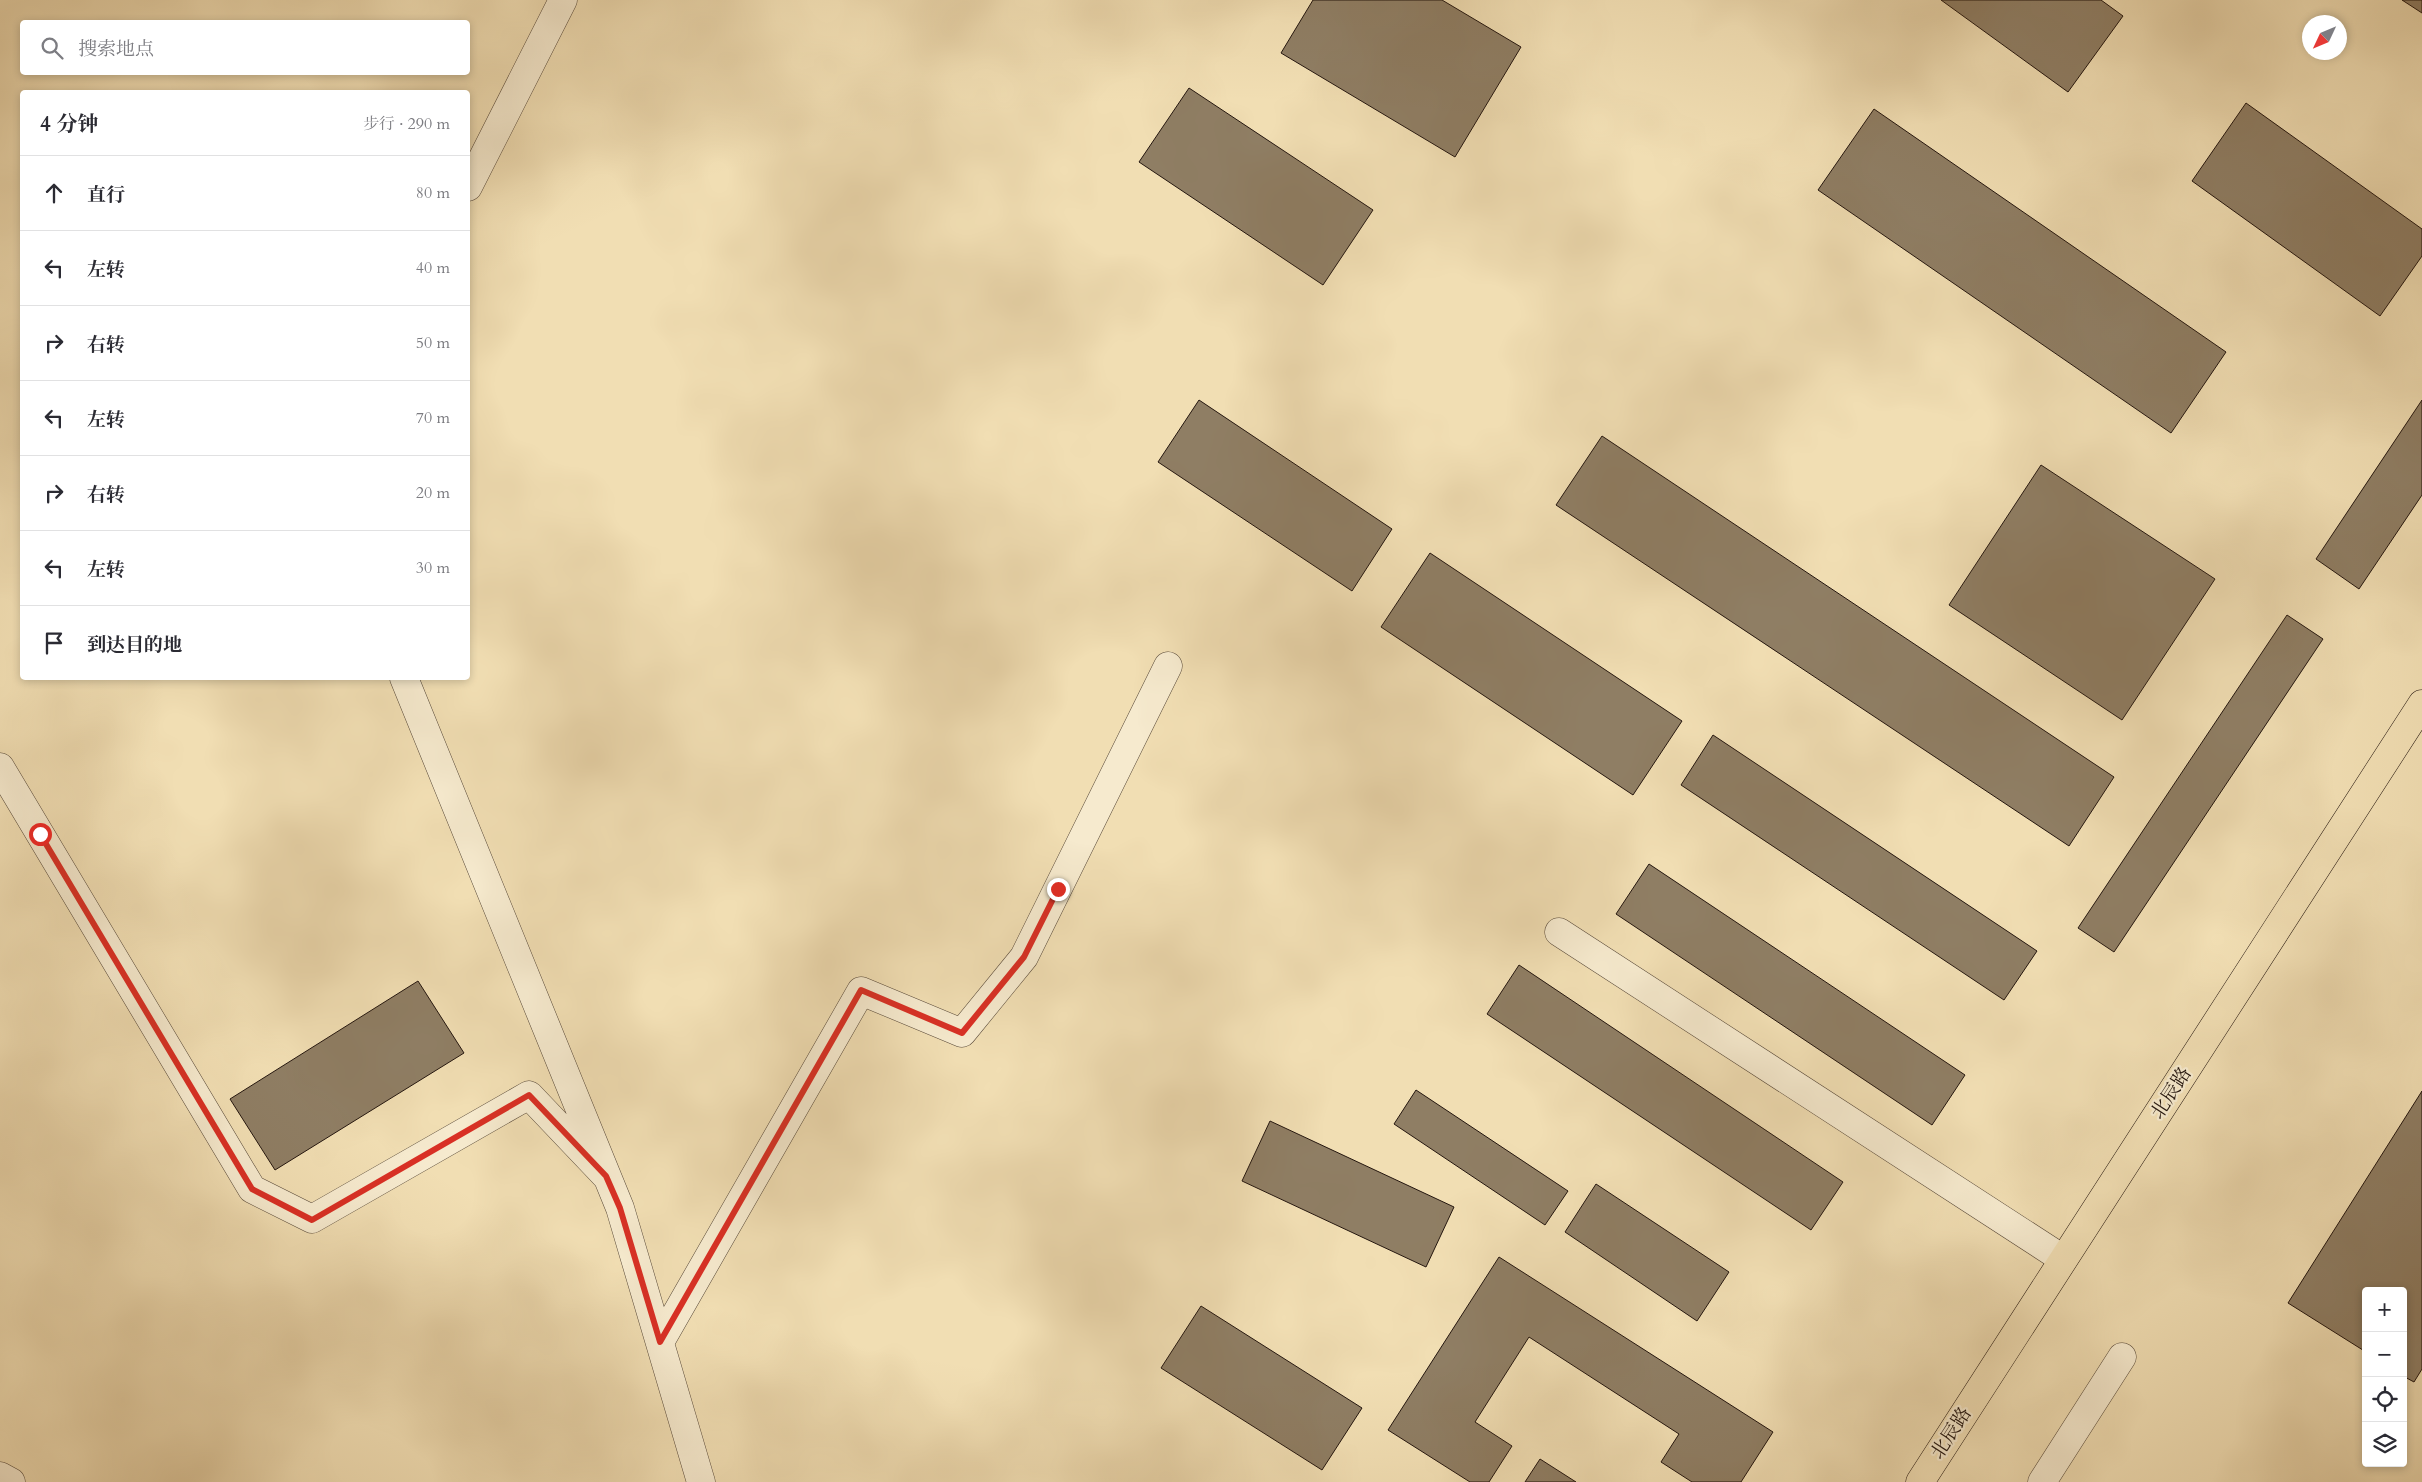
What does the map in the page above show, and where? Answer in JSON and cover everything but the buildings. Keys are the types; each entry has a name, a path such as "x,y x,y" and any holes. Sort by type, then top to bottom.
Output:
{"main road":[{"name":"北辰路","path":"1920,1482 2422,704"}],"street":[{"path":"470,183 563,0"},
{"path":"660,1342 861,990 962,1033 1024,957 1168,666"},
{"path":"405,680 620,1208 701,1482"},
{"path":"0,767 252,1189 312,1220 529,1095 606,1176"},
{"path":"1559,932 2064,1259"},
{"path":"2042,1482 2122,1357"},
{"path":"0,1476 12,1482"}],"route":[{"path":"40,834 252,1189 312,1220 529,1095 606,1176 620,1208 660,1342 861,990 962,1033 1024,957 1058,889"}]}
